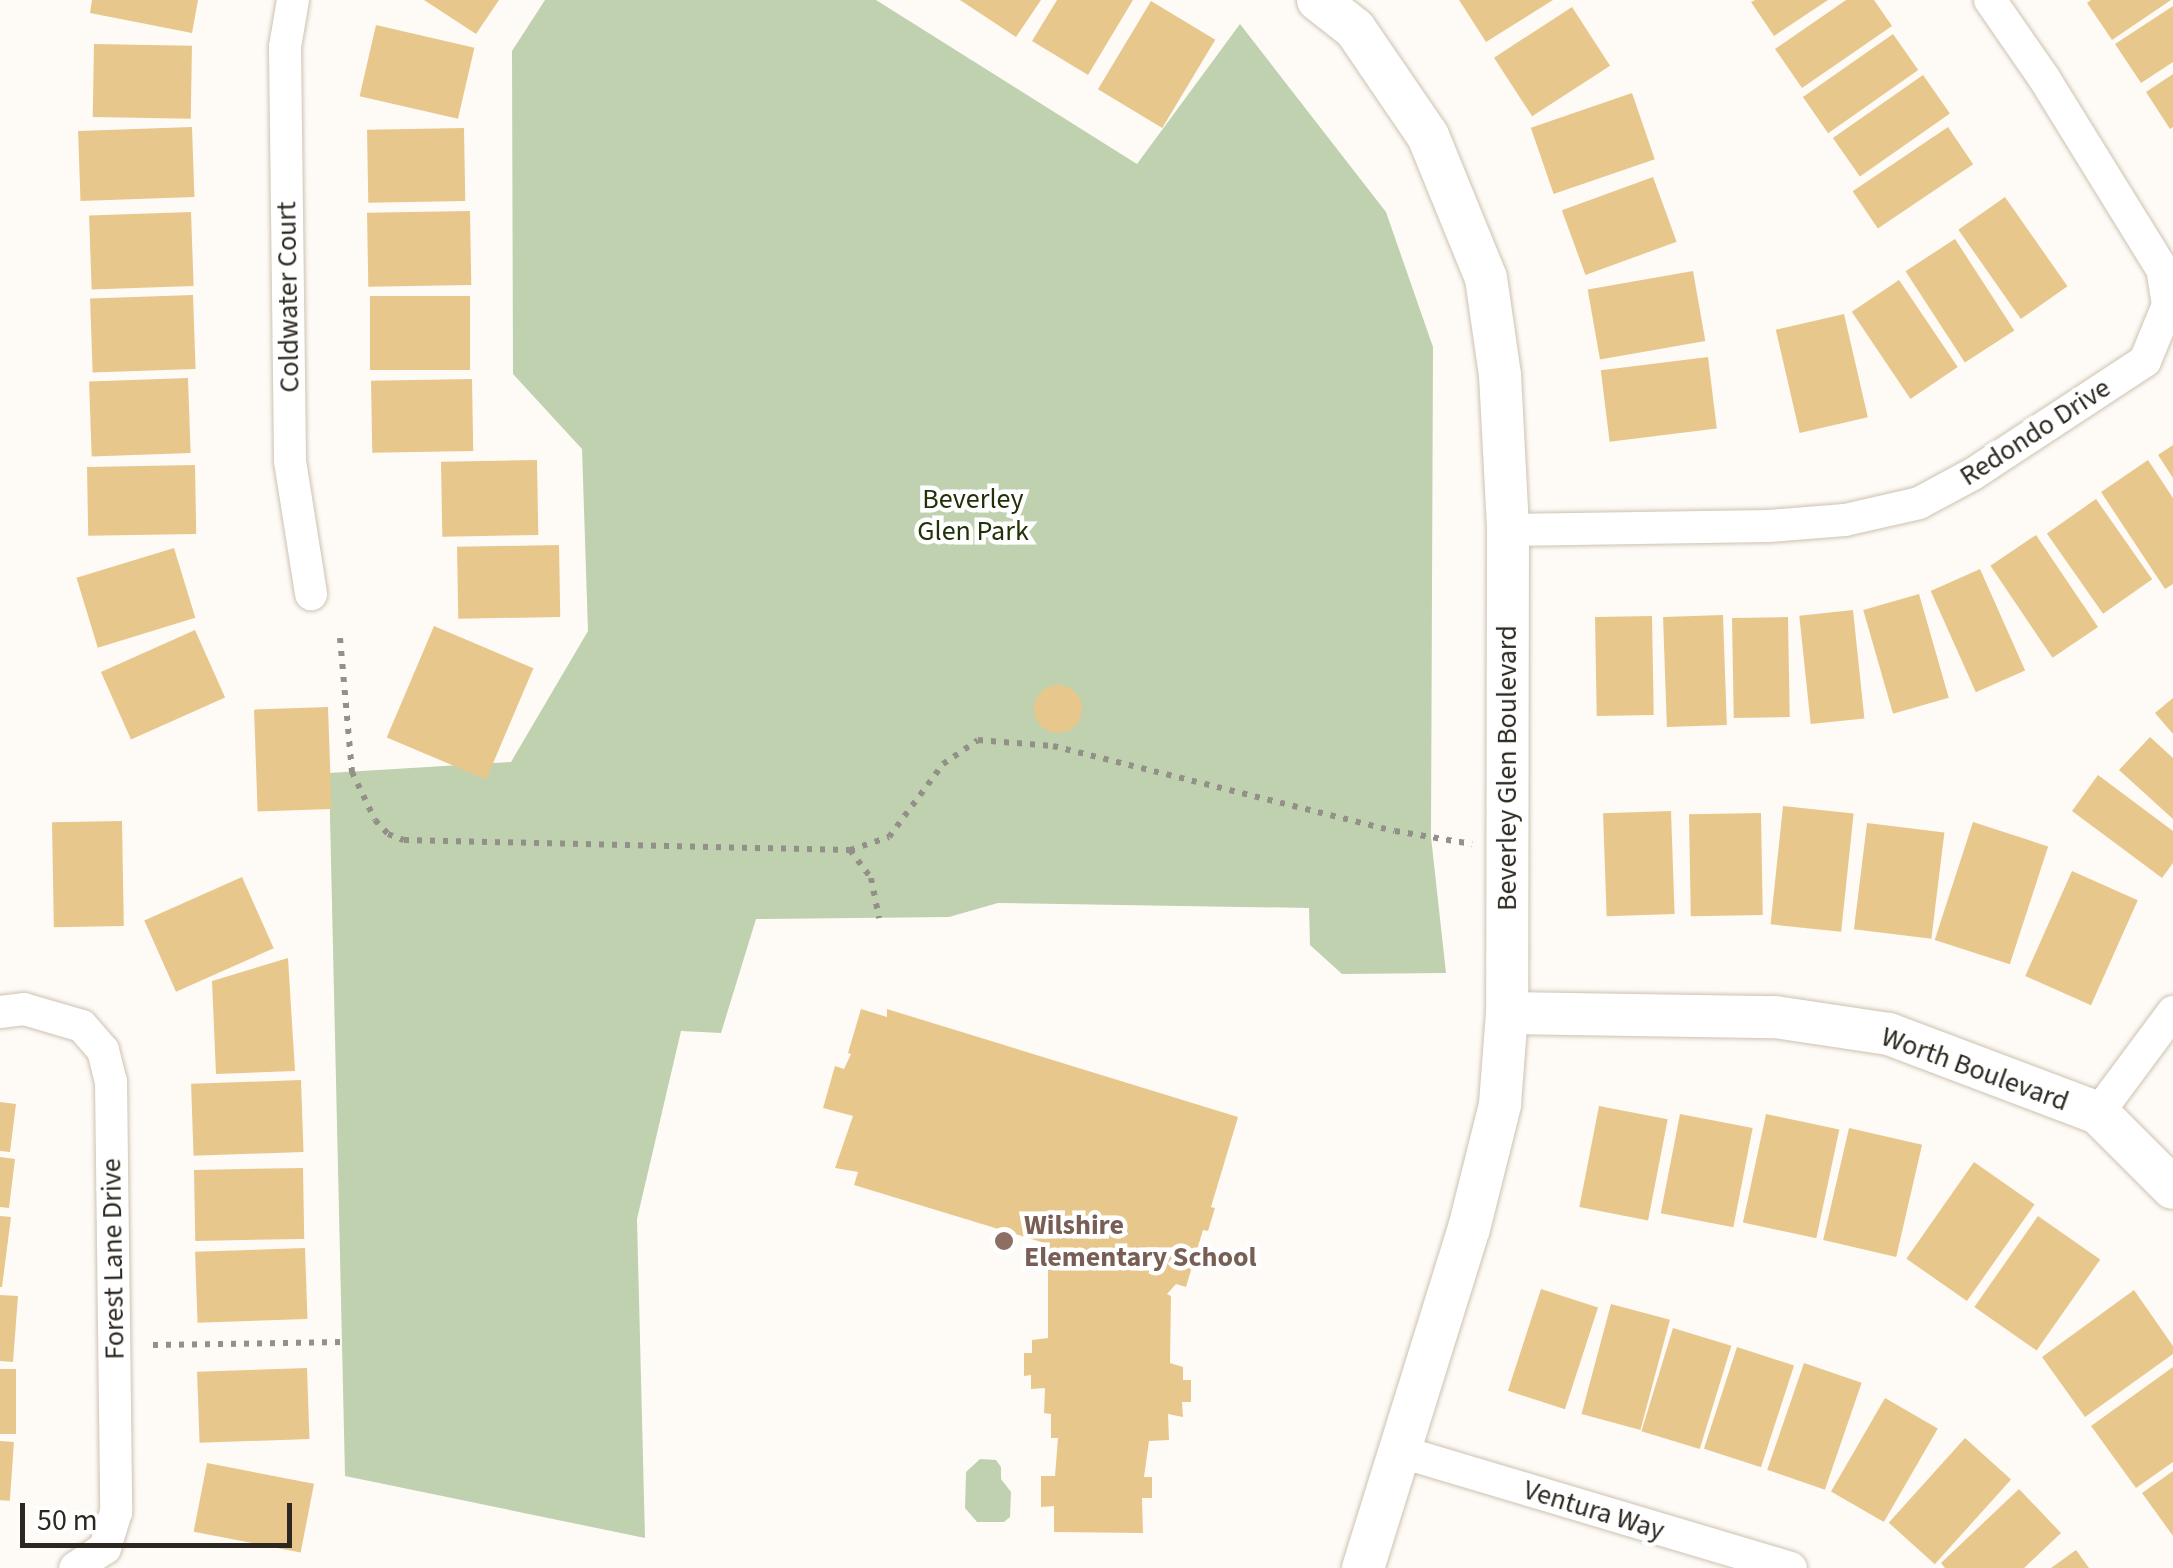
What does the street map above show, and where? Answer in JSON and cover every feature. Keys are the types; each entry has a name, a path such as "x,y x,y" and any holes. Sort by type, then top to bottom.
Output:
{"street":[{"name":"Coldwater Court","path":"292,0 285,47 290,461 310,594"},
{"name":"Beverley Glen Boulevard","path":"1318,0 1355,29 1428,136 1486,278 1500,375 1508,530 1505,1068 1494,1134 1363,1568"},
{"name":"Redondo Drive","path":"1508,530 1788,524 1845,520 1919,503 1973,474 2145,361 2168,305 2162,269 1990,0"},
{"name":"Forest Lane Drive","path":"0,1012 24,1009 82,1026 103,1050 111,1081 116,1512 104,1548 75,1568"},
{"path":"2098,1113 2173,1012"},
{"name":"Worth Boulevard","path":"1507,1013 1774,1017 1889,1034 2098,1113 2173,1188"},
{"name":"Ventura Way","path":"1398,1451 1791,1568"}],"path":[{"path":"340,638 352,772 388,834 404,840 850,850 889,837 943,764 978,740 1053,746 1395,832 1508,850"},
{"path":"850,850 871,878 879,918"},
{"path":"153,1345 343,1342"}],"green space":[{"name":"Beverley Glen Park","path":"545,0 876,0 1137,164 1240,24 1386,212 1433,347 1431,837 1446,973 1342,974 1310,945 1309,908 998,903 949,917 756,919 721,1033 681,1031 637,1219 645,1538 345,1476 329,773 511,762 588,631 582,449 513,374 512,51"},
{"path":"980,1459 996,1460 1001,1467 1001,1479 1011,1492 1010,1517 1004,1522 977,1522 965,1508 966,1472"}],"building":[{"path":"92,0 198,0 192,33 90,13"},
{"path":"424,0 499,0 476,34"},
{"path":"960,0 1041,0 1016,37"},
{"path":"1057,0 1133,0 1088,75 1032,41"},
{"path":"1459,0 1553,0 1486,42"},
{"path":"1828,0 1774,36 1751,2"},
{"path":"1846,0 1874,0 1892,26 1802,88 1775,49"},
{"path":"2171,0 2112,40 2087,3"},
{"path":"1151,1 1215,40 1162,128 1098,89"},
{"path":"2173,6 2173,62 2141,83 2115,44"},
{"path":"1572,7 1610,66 1532,116 1494,58"},
{"path":"376,25 474,48 458,119 360,96"},
{"path":"1893,34 1918,70 1828,133 1803,97"},
{"path":"94,44 192,46 191,119 93,117"},
{"path":"2173,74 2173,127 2170,129 2146,92"},
{"path":"1923,75 1950,114 1860,177 1833,138"},
{"path":"1632,93 1655,159 1554,194 1531,128"},
{"path":"192,127 194,197 81,201 78,131"},
{"path":"1948,127 1973,164 1878,229 1853,191"},
{"path":"464,128 465,201 368,203 367,130"},
{"path":"1653,177 1677,242 1585,275 1562,210"},
{"path":"2005,197 2068,286 2021,319 1958,230"},
{"path":"470,211 471,285 368,287 367,213"},
{"path":"191,212 194,286 92,290 89,216"},
{"path":"1955,239 2014,330 1965,363 1906,271"},
{"path":"1693,271 1705,341 1600,360 1588,290"},
{"path":"1899,280 1958,367 1910,399 1852,312"},
{"path":"193,295 196,369 93,373 90,299"},
{"path":"370,296 470,296 470,370 370,370"},
{"path":"1844,314 1868,417 1800,433 1776,330"},
{"path":"1708,357 1717,428 1610,442 1601,370"},
{"path":"188,378 191,453 92,456 89,381"},
{"path":"472,379 473,451 372,453 371,381"},
{"path":"2173,445 2173,478 2158,455"},
{"path":"537,460 538,535 442,537 441,462"},
{"path":"2148,460 2173,498 2173,584 2165,589 2101,492"},
{"path":"195,465 196,534 88,536 87,467"},
{"path":"2096,499 2152,579 2103,614 2047,533"},
{"path":"2036,535 2098,627 2052,658 1990,566"},
{"path":"559,545 560,617 458,619 457,547"},
{"path":"174,548 195,618 98,648 76,578"},
{"path":"1980,569 2025,670 1976,692 1931,591"},
{"path":"1919,594 1949,698 1893,714 1863,610"},
{"path":"1853,610 1864,718 1811,724 1799,616"},
{"path":"1723,615 1727,725 1667,727 1663,617"},
{"path":"1652,616 1654,715 1597,716 1595,617"},
{"path":"1788,617 1790,717 1734,718 1732,618"},
{"path":"434,626 533,668 486,780 387,737"},
{"path":"195,630 225,698 131,739 101,672"},
{"path":"1058,685 1075,692 1082,709 1075,726 1058,733 1041,726 1034,709 1041,692"},
{"path":"2173,698 2173,734 2155,713"},
{"path":"328,707 332,809 258,812 254,710"},
{"path":"2150,737 2173,758 2173,819 2119,770"},
{"path":"2098,775 2173,831 2173,863 2162,878 2072,811"},
{"path":"1783,806 1854,813 1841,932 1771,924"},
{"path":"1671,811 1675,914 1607,916 1603,813"},
{"path":"1761,813 1763,915 1691,916 1689,814"},
{"path":"122,821 124,926 54,927 52,822"},
{"path":"1973,822 2048,846 2010,964 1935,940"},
{"path":"1867,823 1944,833 1931,939 1854,929"},
{"path":"2072,871 2138,900 2091,1005 2025,976"},
{"path":"242,877 274,948 176,992 144,921"},
{"path":"288,958 295,1071 216,1074 212,981"},
{"path":"861,1009 887,1017 887,1009 1238,1117 1211,1207 1215,1208 1208,1231 1203,1230 1186,1287 1176,1284 1167,1294 1171,1296 1170,1363 1183,1367 1183,1380 1191,1380 1191,1402 1182,1402 1183,1417 1168,1414 1169,1440 1149,1441 1144,1477 1152,1477 1152,1498 1142,1498 1143,1533 1054,1532 1054,1506 1041,1507 1041,1476 1055,1476 1058,1438 1051,1438 1051,1414 1044,1413 1045,1388 1031,1389 1031,1375 1024,1376 1024,1353 1032,1353 1032,1340 1048,1338 1048,1244 854,1185 858,1172 835,1168 853,1116 823,1108 835,1066 844,1069 851,1054 848,1053"},
{"path":"301,1080 304,1152 194,1156 191,1084"},
{"path":"0,1102 16,1104 10,1152 0,1151"},
{"path":"1599,1106 1668,1119 1648,1220 1579,1207"},
{"path":"1680,1114 1753,1128 1733,1227 1661,1213"},
{"path":"1766,1114 1839,1130 1816,1238 1743,1223"},
{"path":"1849,1128 1922,1145 1896,1257 1823,1240"},
{"path":"0,1157 15,1159 9,1208 0,1207"},
{"path":"1974,1162 2035,1204 1967,1301 1906,1259"},
{"path":"303,1168 304,1239 195,1241 194,1170"},
{"path":"0,1216 11,1217 2,1287 0,1287"},
{"path":"2038,1216 2100,1260 2037,1351 1974,1307"},
{"path":"305,1248 307,1319 198,1323 195,1252"},
{"path":"1541,1289 1598,1308 1565,1409 1508,1391"},
{"path":"2134,1290 2173,1346 2173,1354 2085,1417 2042,1357"},
{"path":"0,1295 18,1296 13,1362 0,1361"},
{"path":"1611,1304 1670,1320 1640,1430 1581,1414"},
{"path":"1673,1328 1731,1346 1700,1449 1641,1431"},
{"path":"1737,1347 1794,1366 1761,1467 1704,1449"},
{"path":"1804,1363 1862,1383 1825,1490 1767,1470"},
{"path":"2173,1367 2173,1462 2136,1488 2091,1426"},
{"path":"307,1368 309,1439 200,1443 197,1372"},
{"path":"0,1369 16,1369 16,1434 0,1434"},
{"path":"1885,1398 1938,1428 1884,1522 1831,1492"},
{"path":"1965,1438 2011,1479 1935,1564 1889,1523"},
{"path":"0,1441 14,1442 10,1501 0,1500"},
{"path":"207,1463 314,1484 301,1553 194,1532"},
{"path":"2173,1471 2173,1536 2142,1493"},
{"path":"2019,1489 2061,1533 2024,1568 1945,1568 1941,1563"},
{"path":"2076,1550 2089,1568 2051,1568"}],"place":[{"name":"Wilshire Elementary School","path":"1004,1241"}]}
